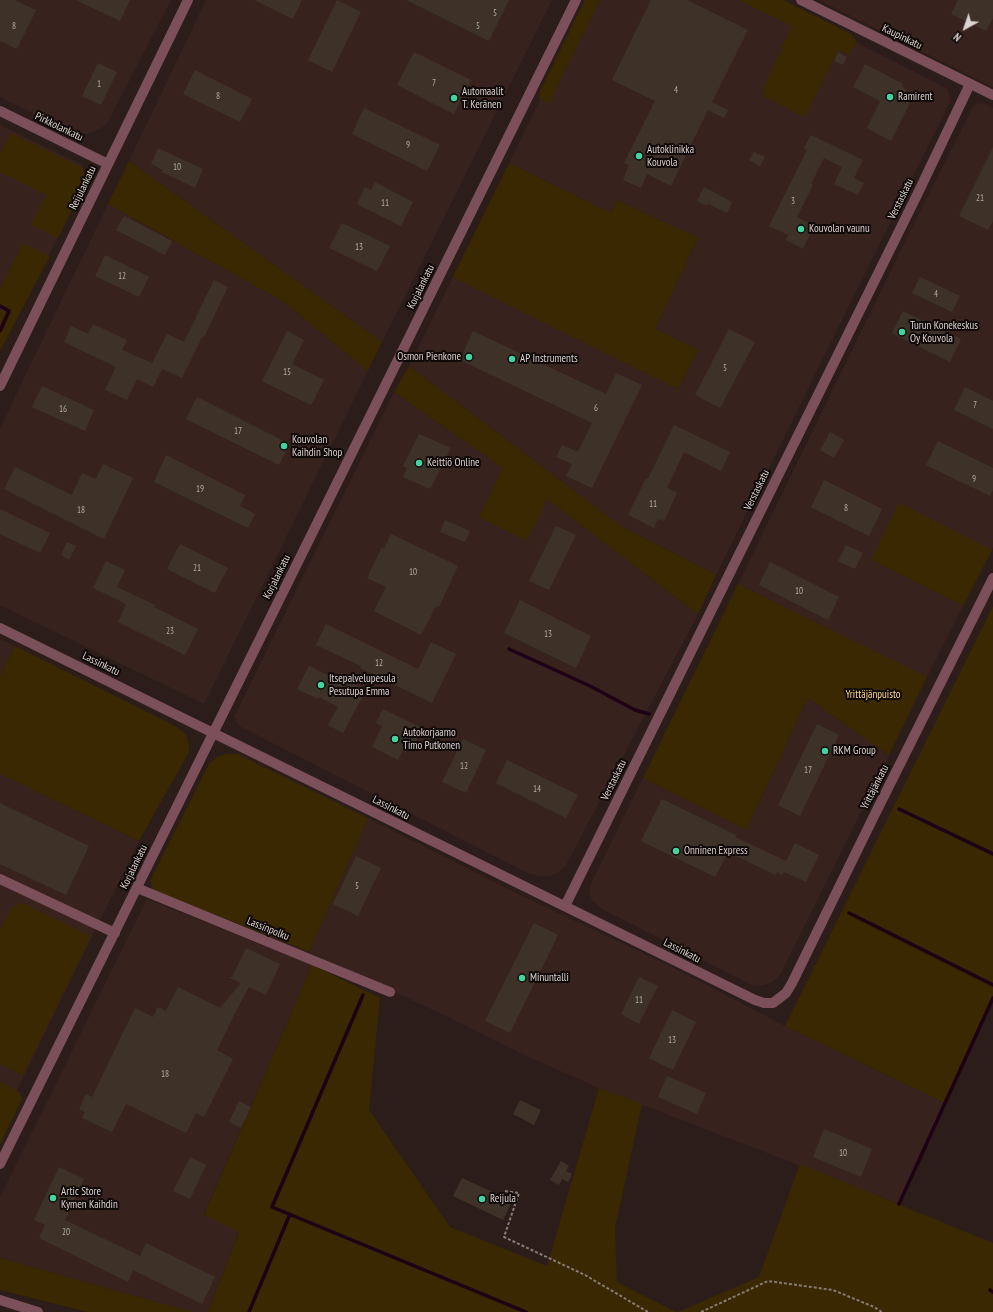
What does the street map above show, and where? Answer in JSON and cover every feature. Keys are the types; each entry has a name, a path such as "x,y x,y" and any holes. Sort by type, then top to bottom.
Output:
{"street":[{"name":"Reijulankatu","path":"0,386 188,0"},
{"name":"Korjalankatu","path":"0,1164 576,0"},
{"name":"Kaupinkatu","path":"801,0 993,95"},
{"name":"Verstaskatu","path":"565,906 930,168 970,84"},
{"name":"Pirkkolankatu","path":"0,111 108,164"},
{"name":"Yrittäjänkatu","path":"773,1002 786,993 792,984 874,814 993,578"},
{"name":"Lassinkatu","path":"0,628 755,1000 764,1003 773,1002"},
{"path":"0,879 115,933"},
{"name":"Lassinpolku","path":"137,888 390,992"},
{"path":"0,1300 38,1312"}],"path":[{"path":"505,1192 519,1193 504,1237 586,1275 648,1312"},
{"path":"701,1312 768,1281 833,1290 882,1312"}],"shaded area":[{"path":"0,0 171,0 108,122 103,127 91,133 78,135 0,97"},
{"path":"206,0 552,0 382,342 129,161"},
{"path":"588,0 773,0 948,89 950,102 716,575 619,525 409,366 453,277 678,389 698,350 655,329 698,238 617,200 611,213 509,163"},
{"path":"819,0 993,0 993,87"},
{"path":"983,103 993,108 993,547 992,550 871,560 963,606 927,677 738,584 919,213 974,105"},
{"path":"0,125 82,165 86,182 22,308 0,297"},
{"path":"108,204 284,302 368,371 204,704 0,605 0,428"},
{"path":"394,392 503,468 479,517 547,499 698,614 565,867 558,873 549,876 539,876 526,872 239,726 234,717"},
{"path":"0,639 15,646 0,676"},
{"path":"808,698 889,755 781,973 775,980 765,985 754,986 602,909 592,900 589,891 593,879 643,778 746,830"},
{"path":"0,774 139,841 0,1125"},
{"path":"368,818 512,891 674,968 785,1026 945,1103 899,1204 599,1088 531,1058 309,952"},
{"path":"147,899 312,965 204,1214 239,1231 208,1312 193,1312 0,1258 0,1197"}],"green space":[{"path":"585,0 600,0 548,104 539,98 540,91"},
{"path":"738,0 783,0 851,34 856,40 850,55 838,50 805,117 764,96 762,91 792,26"},
{"path":"11,133 83,168 86,182 58,238 31,225 46,195 0,172 0,154"},
{"path":"129,161 382,342 368,371 284,302 108,204"},
{"path":"509,163 611,213 617,200 698,238 655,329 698,350 678,389 453,277"},
{"path":"23,243 50,256 0,351 0,289"},
{"path":"409,366 619,525 716,575 698,614 547,499 527,541 479,517 503,468 394,392"},
{"path":"899,503 992,550 963,606 871,560"},
{"name":"Yrittäjänpuisto","path":"738,584 927,677 889,755 808,698 746,830 643,778"},
{"path":"993,606 993,999 945,1103 785,1026"},
{"path":"15,646 177,727 186,735 189,744 189,752 139,841 0,774 0,676"},
{"path":"226,754 238,754 368,818 309,952 153,890 150,881 209,764 217,757"},
{"path":"23,903 91,936 23,1075 0,1064 0,930 11,908"},
{"path":"312,965 380,998 369,1110 450,1227 547,1266 599,1088 642,1104 615,1228 617,1282 676,1312 208,1312 239,1232 204,1215"},
{"path":"0,1082 20,1093 22,1099 0,1145"},
{"path":"800,1164 993,1243 993,1312 678,1312 759,1277"},
{"path":"0,1258 193,1312 88,1312 0,1290"}],"building":[{"path":"0,0 14,0 36,10 17,49 0,41"},
{"path":"76,0 130,0 120,21"},
{"path":"254,0 302,0 293,19"},
{"path":"337,0 361,12 332,72 308,60"},
{"path":"406,0 509,0 489,41"},
{"path":"651,0 687,0 748,30 712,102 728,110 724,118 708,110 671,186 647,174 641,188 623,180 629,165 624,163 655,101 612,80"},
{"path":"958,0 993,0 993,18 986,31 951,14"},
{"path":"414,52 471,80 454,114 397,85"},
{"path":"838,52 847,57 843,65 834,61"},
{"path":"98,63 117,72 101,105 82,96"},
{"path":"865,64 903,84 902,87 906,90 908,99 911,101 891,141 867,128 880,101 853,87"},
{"path":"195,70 252,99 240,122 183,94"},
{"path":"364,108 440,145 427,171 352,134"},
{"path":"811,135 863,160 854,178 864,183 858,195 834,184 842,167 824,158 811,184 813,185 797,217 811,224 808,231 811,232 803,249 786,240 788,235 769,226 807,150 804,148"},
{"path":"993,147 993,221 988,230 959,216"},
{"path":"158,148 203,169 195,188 162,172 163,170 151,164"},
{"path":"754,152 765,157 760,166 749,160"},
{"path":"375,182 413,202 401,226 357,204 365,187 371,190"},
{"path":"704,187 732,202 727,213 708,204 707,206 697,201"},
{"path":"124,216 172,241 165,255 116,230"},
{"path":"342,223 390,246 377,271 329,248"},
{"path":"105,255 149,277 139,297 95,276"},
{"path":"920,277 960,296 952,312 912,293"},
{"path":"214,280 228,287 182,378 162,369 153,387 137,379 127,400 105,390 116,367 64,342 71,326 88,334 93,324 127,340 122,350 152,363 167,334 184,342"},
{"path":"903,311 961,339 950,362 892,333"},
{"path":"729,329 755,342 720,408 695,395"},
{"path":"287,331 304,340 292,364 324,380 311,405 262,381"},
{"path":"473,331 606,394 616,373 642,385 592,488 566,476 572,464 556,457 562,445 578,452 592,423 460,360"},
{"path":"42,386 94,410 85,431 32,407"},
{"path":"965,387 993,401 993,429 954,410"},
{"path":"197,397 290,444 279,465 186,419"},
{"path":"674,425 730,452 721,471 684,452 667,488 677,493 664,521 658,519 654,528 628,515 646,478 648,479"},
{"path":"830,432 844,440 834,458 820,450"},
{"path":"419,434 451,448 430,489 403,477 407,468 403,466"},
{"path":"938,441 993,468 993,490 990,496 926,465"},
{"path":"166,455 245,495 240,506 255,514 248,528 154,482"},
{"path":"103,464 133,478 104,539 4,489 15,467 72,495 82,473 96,479"},
{"path":"824,480 882,509 869,536 811,507"},
{"path":"0,509 50,533 40,553 0,534"},
{"path":"445,520 470,531 465,542 440,532"},
{"path":"556,526 576,535 549,590 529,581"},
{"path":"391,534 458,566 439,607 436,606 421,635 374,611 386,587 367,578 382,547 384,549"},
{"path":"67,542 76,546 69,560 61,555"},
{"path":"180,544 228,568 215,593 167,569"},
{"path":"846,545 863,553 855,569 838,561"},
{"path":"106,561 125,570 117,587 155,605 154,607 198,629 185,655 118,622 126,604 93,588"},
{"path":"770,562 839,597 828,620 759,585"},
{"path":"520,600 591,636 576,668 504,633"},
{"path":"326,624 418,669 431,642 456,654 432,703 360,668 361,666 316,645"},
{"path":"309,666 330,676 332,673 366,690 343,733 328,725 338,707 319,697 318,699 297,689"},
{"path":"383,709 422,728 415,743 408,740 398,760 372,747 382,726 376,723"},
{"path":"817,724 839,735 800,816 778,805"},
{"path":"463,739 486,750 466,793 442,782"},
{"path":"507,760 578,795 566,818 496,783"},
{"path":"662,799 736,835 735,837 786,861 795,843 819,855 806,882 784,872 782,875 777,872 775,875 728,852 715,877 641,841"},
{"path":"0,803 89,846 66,895 0,864"},
{"path":"356,856 381,868 358,916 333,904"},
{"name":"Minuntalli","path":"534,923 558,935 510,1033 485,1021"},
{"path":"246,948 280,964 266,995 249,987 234,1015 217,1050 233,1059 204,1117 196,1113 186,1133 126,1104 112,1132 82,1118 85,1112 79,1109 86,1094 92,1097 135,1008 153,1017 158,1007 166,1011 178,987 220,1008 241,983 228,977 232,977"},
{"path":"639,977 658,986 639,1024 621,1014"},
{"path":"672,1010 696,1022 673,1070 649,1058"},
{"path":"667,1076 706,1093 697,1114 658,1097"},
{"path":"520,1100 541,1110 534,1125 513,1114"},
{"path":"239,1101 251,1107 241,1128 229,1122"},
{"path":"824,1129 872,1149 861,1177 813,1157"},
{"path":"190,1157 206,1165 190,1199 173,1191"},
{"path":"561,1161 569,1166 566,1171 572,1174 568,1182 562,1179 559,1185 550,1180"},
{"path":"59,1167 84,1179 65,1220 140,1256 146,1243 215,1277 202,1304 133,1270 128,1282 39,1238 45,1225 34,1220"},
{"name":"Reijula","path":"462,1178 512,1201 503,1220 453,1196"}],"waterway":[{"path":"0,306 9,311 0,331"},
{"path":"509,649 590,686 635,710 649,714"},
{"path":"899,809 993,854"},
{"path":"849,913 993,985"},
{"path":"363,995 272,1207 526,1312"},
{"path":"899,1204 993,998"},
{"path":"249,1312 290,1214"}],"place":[{"name":"Ramirent","path":"890,97"},
{"name":"Automaalit T. Keränen","path":"454,98"},
{"name":"Autoklinikka Kouvola","path":"639,156"},
{"name":"Kouvolan vaunu","path":"801,229"},
{"name":"Turun Konekeskus Oy Kouvola","path":"902,332"},
{"name":"Osmon Pienkone","path":"469,357"},
{"name":"AP Instruments","path":"512,359"},
{"name":"Kouvolan Kaihdin Shop","path":"284,446"},
{"name":"Keittiö Online","path":"419,463"},
{"name":"Itsepalvelupesula Pesutupa Emma","path":"321,685"},
{"name":"Autokorjaamo Timo Putkonen","path":"395,739"},
{"name":"RKM Group","path":"825,751"},
{"name":"Onninen Express","path":"676,851"},
{"name":"Minuntalli","path":"522,978"},
{"name":"Artic Store Kymen Kaihdin","path":"53,1198"},
{"name":"Reijula","path":"482,1199"}]}
